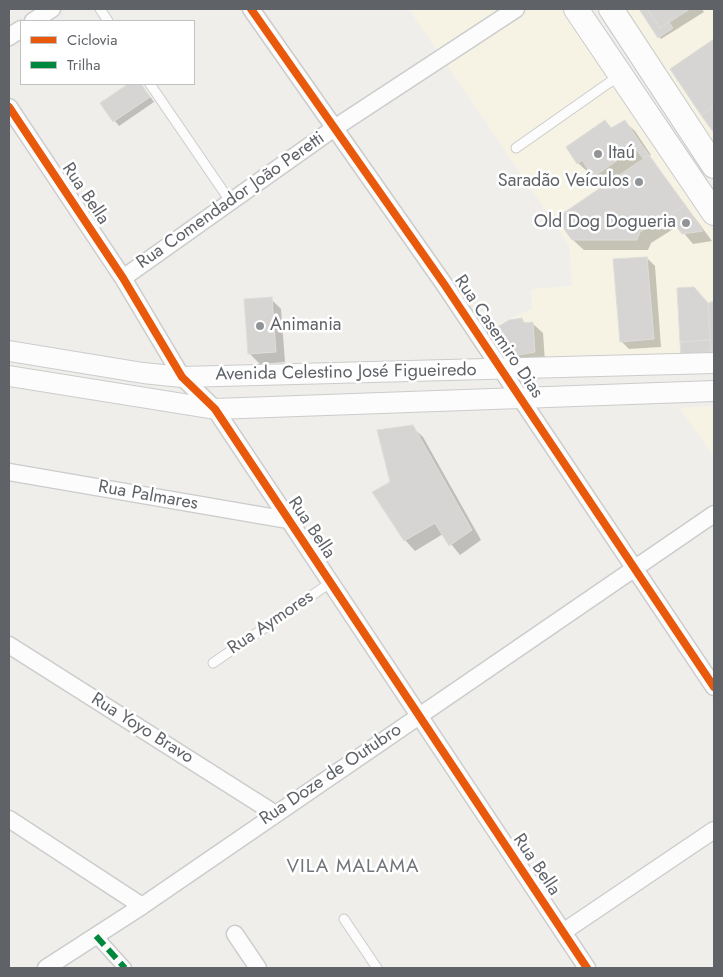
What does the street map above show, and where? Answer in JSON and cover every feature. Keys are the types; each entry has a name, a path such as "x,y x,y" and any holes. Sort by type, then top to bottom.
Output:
{"main road":[{"path":"576,9 714,213"},
{"path":"611,9 714,166"}],"street":[{"path":"35,20 52,9"},
{"name":"Rua Casemiro Dias","path":"251,9 333,129 444,284 714,687"},
{"name":"Rua Comendador João Peretti","path":"123,278 333,129 516,9"},
{"path":"9,37 20,30"},
{"name":"Rua Bella","path":"9,107 123,278 182,377 215,409 587,968"},
{"name":"Avenida Celestino José Figueiredo","path":"9,351 143,373 182,377 714,363"},
{"name":"Avenida Celestino José Figueiredo","path":"9,376 215,409 714,391"},
{"name":"Rua Palmares","path":"9,472 288,520"},
{"name":"Rua Doze de Outubro","path":"51,967 714,514"},
{"name":"Rua Yoyo Bravo","path":"9,645 274,814"},
{"path":"9,819 142,906"},
{"path":"563,932 714,830"},
{"path":"234,934 258,968"},
{"path":"96,936 125,968"}],"lane":[{"path":"100,9 107,20"},
{"path":"516,148 620,74"},
{"path":"151,85 230,201"},
{"name":"Rua Aymores","path":"212,662 330,583"},
{"path":"344,920 377,968"}],"shaded area":[{"path":"409,9 561,9 714,232 714,356 503,362 484,330 532,309 531,289 572,286 569,245"},
{"path":"624,9 714,9 714,142"},
{"path":"714,406 714,457 680,408"}],"building":[{"path":"639,9 647,9 660,28 669,22 673,28 658,38"},
{"path":"647,9 690,9 660,28"},
{"path":"714,39 714,106 701,115 670,69"},
{"path":"127,85 142,85 150,97 113,122 100,103"},
{"path":"714,106 714,133 701,115"},
{"name":"Itaú","path":"605,120 611,128 625,120 641,144 593,177 582,160 577,164 566,147"},
{"path":"641,144 649,155 643,158 635,148"},
{"name":"Saradão Veículos","path":"649,155 685,205 640,232 637,240 572,240 556,218"},
{"name":"Old Dog Dogueria","path":"685,205 703,231 682,234 669,216"},
{"path":"647,257 654,339 620,342 613,259"},
{"path":"694,287 708,303 710,340 680,342 677,288"},
{"name":"Animania","path":"272,297 276,352 248,354 244,299"},
{"path":"714,301 714,352 711,352 708,303"},
{"path":"522,318 524,323 533,322 535,352 513,356 505,353 489,332 509,320"},
{"path":"710,340 711,352 681,354 680,342"},
{"path":"413,425 472,530 449,546 435,523 404,541 372,492 390,482 377,430"}],"marked path":[{"path":"96,936 125,968"}],"cycle path":[{"path":"251,9 444,284 714,687"},
{"path":"9,107 123,278 182,377 215,409 587,968"}],"place":[{"name":"Itaú","path":"598,154"},
{"name":"Saradão Veículos","path":"639,182"},
{"name":"Old Dog Dogueria","path":"686,223"},
{"name":"Animania","path":"260,326"}],"district":[{"name":"VILA MALAMA","path":"353,867"}]}
